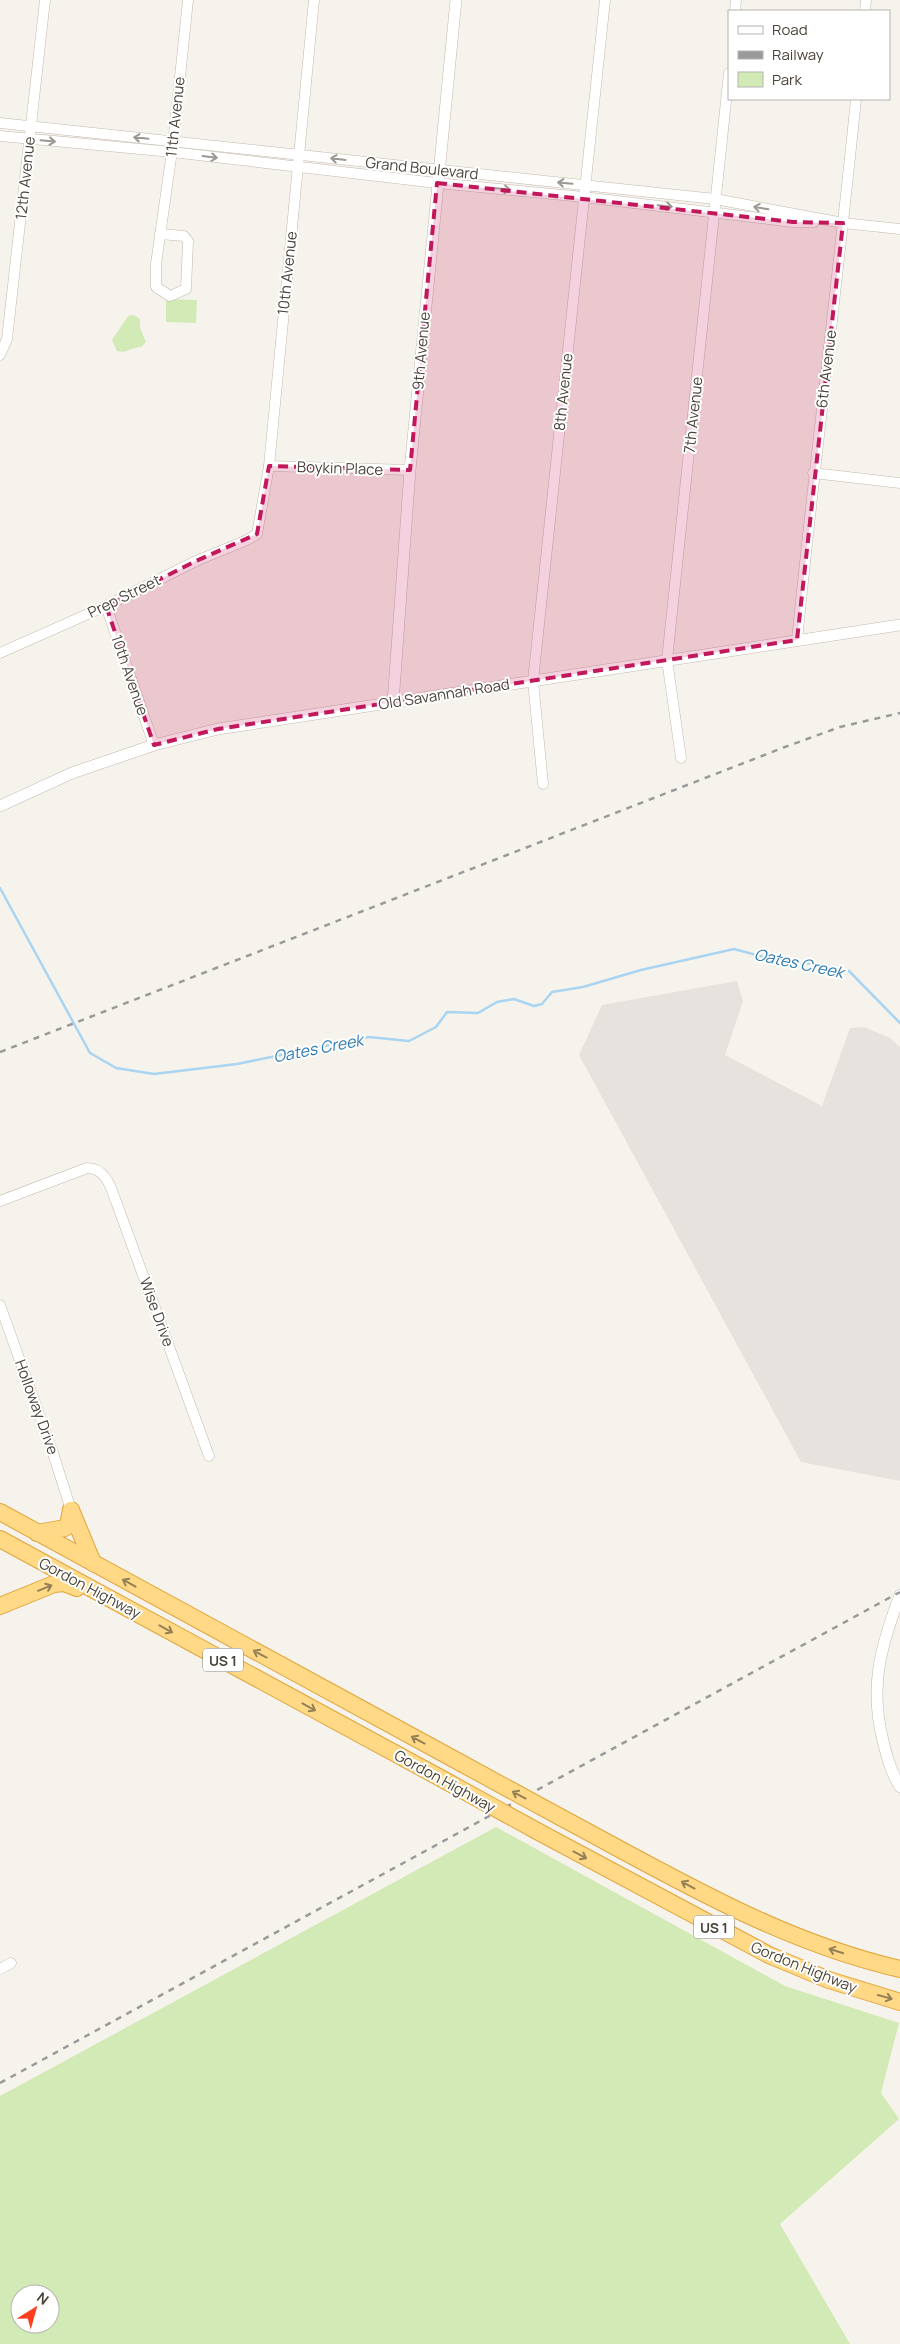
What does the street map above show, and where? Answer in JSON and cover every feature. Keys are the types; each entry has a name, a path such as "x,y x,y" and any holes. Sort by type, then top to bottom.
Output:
{"highway":[{"path":"37,1534 65,1528 68,1525 71,1510"},
{"path":"71,1510 93,1563"},
{"name":"Gordon Highway","path":"0,1512 37,1534 562,1818 758,1921 827,1948 900,1969"},
{"name":"Gordon Highway","path":"0,1539 446,1782 770,1955 829,1980 900,2002"},
{"path":"0,1606 54,1584 64,1583 77,1588 97,1591"}],"street":[{"name":"12th Avenue","path":"0,355 7,338 45,0"},
{"name":"11th Avenue","path":"160,234 184,236 188,241 186,289 170,296 156,287 156,264 160,234 172,152 188,0"},
{"name":"10th Avenue","path":"247,540 257,534 269,466 314,0"},
{"name":"9th Avenue","path":"393,702 410,470 456,0"},
{"name":"8th Avenue","path":"543,784 533,681 605,0"},
{"name":"7th Avenue","path":"681,758 667,660 728,82"},
{"name":"6th Avenue","path":"797,640 813,473 844,223 856,100"},
{"name":"Grand Boulevard","path":"0,123 715,199 844,223"},
{"name":"Grand Boulevard","path":"0,136 172,152 437,183 714,211 793,222 844,223 900,228"},
{"name":"Boykin Place","path":"269,466 410,470"},
{"path":"813,473 900,483"},
{"name":"Prep Street","path":"0,653 106,606 196,560 247,540"},
{"name":"10th Avenue","path":"106,606 154,745"},
{"name":"Old Savannah Road","path":"0,806 72,773 154,745 218,729 900,625"},
{"name":"Wise Drive","path":"0,1201 87,1168 99,1170 106,1179 117,1204 209,1456"},
{"name":"Holloway Drive","path":"0,1305 53,1453 71,1510"},
{"path":"900,1595 884,1640 876,1689 880,1730 889,1766 900,1787"},
{"path":"0,1969 11,1963"}],"highlighted area":[{"path":"437,183 793,222 843,223 797,640 218,729 154,745 106,606 196,561 257,534 269,466 410,470"}],"shaded area":[{"path":"737,981 743,1001 725,1055 822,1106 850,1028 864,1027 890,1038 900,1047 900,1481 801,1462 579,1055 602,1005"}],"green space":[{"path":"166,299 197,300 196,323 166,322"},
{"path":"134,315 140,319 140,328 146,342 141,347 124,352 117,351 112,340 128,316"},
{"path":"496,1827 785,1986 899,2023 881,2093 899,2119 780,2224 850,2344 0,2344 0,2096"}],"waterway":[{"name":"Oates Creek","path":"0,888 90,1053 116,1068 154,1074 237,1064 369,1037 409,1041 436,1027 447,1012 478,1013 497,1002 514,999 534,1006 542,1004 552,992 583,987 641,970 734,949 786,963 807,963 849,971 900,1023"}],"railway":[{"path":"0,1052 785,747 840,727 900,713"},
{"path":"0,2083 900,1592"}]}
